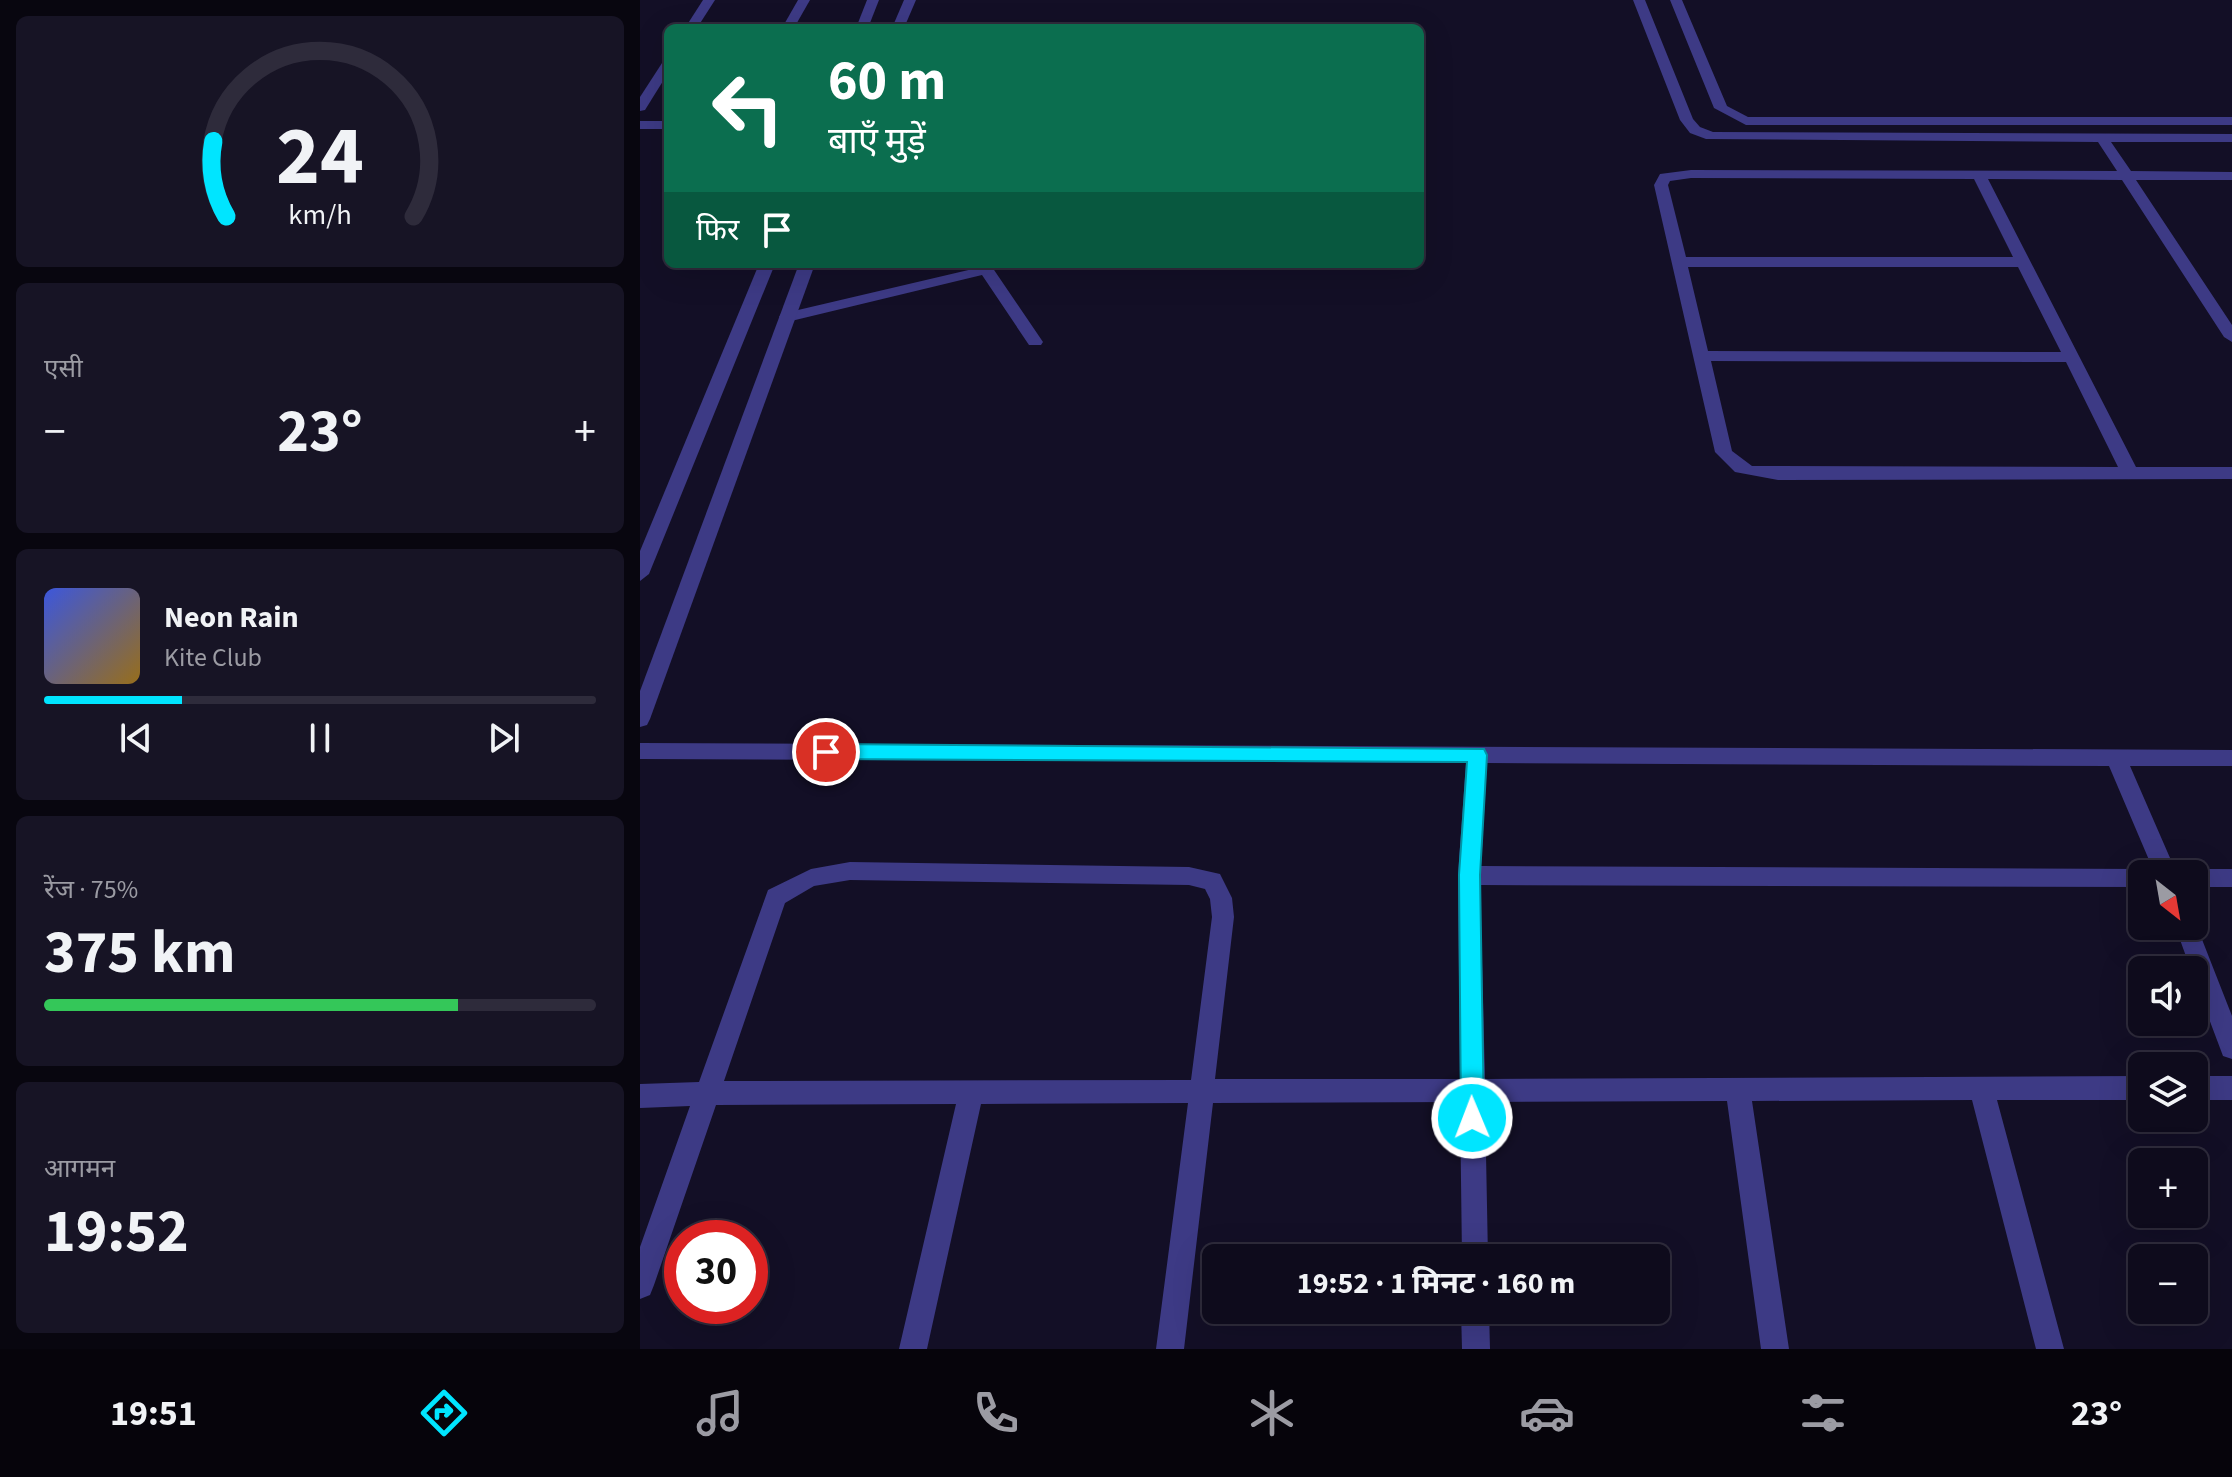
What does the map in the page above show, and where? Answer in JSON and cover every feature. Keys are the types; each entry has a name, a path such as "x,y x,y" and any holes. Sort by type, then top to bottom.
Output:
{"street":[{"path":"694,24 709,0"},
{"path":"790,24 804,0"},
{"path":"864,24 873,0"},
{"path":"900,24 910,0"},
{"path":"1639,0 1687,120 1695,130 1711,136 2232,138"},
{"path":"1676,0 1721,108 1746,121 2232,121"},
{"path":"640,107 664,69"},
{"path":"640,125 664,125"},
{"path":"2102,138 2232,337"},
{"path":"2232,176 1691,174 1665,177 1661,185 1724,452 1730,462 1740,469 1778,474 2232,473"},
{"path":"1979,175 2130,473"},
{"path":"1680,262 2023,262"},
{"path":"640,574 765,268"},
{"path":"640,719 805,268"},
{"path":"787,317 980,268"},
{"path":"985,268 1035,342"},
{"path":"1701,356 2071,357"},
{"path":"640,751 2232,758"},
{"path":"1475,1244 1469,875 1477,755"},
{"path":"2116,757 2160,860"},
{"path":"640,1285 776,897 796,883 819,873 850,871 1189,876 1212,881 1221,898 1223,917 1170,1349"},
{"path":"1469,875 2128,878"},
{"path":"2208,878 2232,878"},
{"path":"2191,940 2232,1048"},
{"path":"640,1096 709,1093 2128,1088"},
{"path":"2208,1088 2232,1088"},
{"path":"1738,1089 1775,1349"},
{"path":"1982,1089 2050,1349"},
{"path":"913,1349 971,1092"},
{"path":"1475,1324 1476,1349"}],"route":[{"path":"826,752 1477,755 1469,875 1472,1118"}]}
